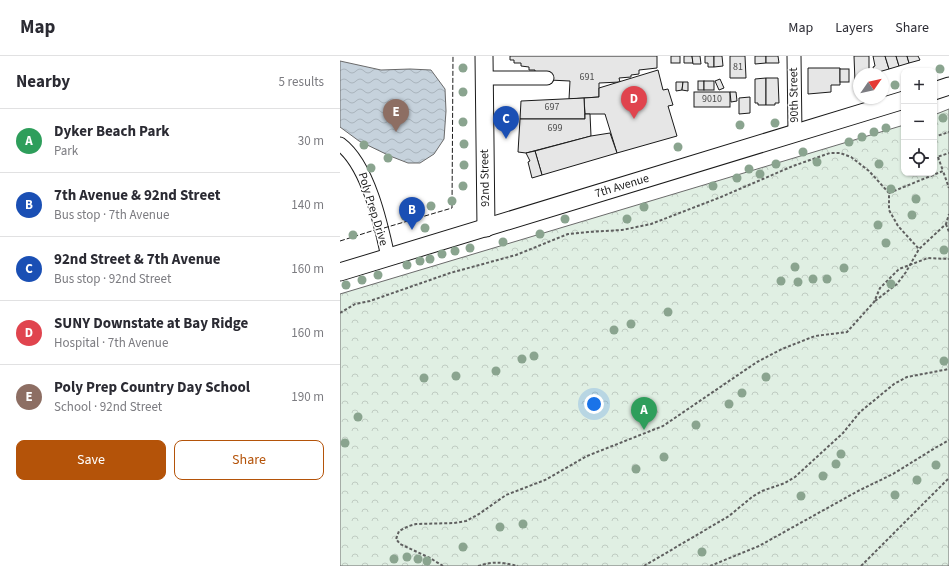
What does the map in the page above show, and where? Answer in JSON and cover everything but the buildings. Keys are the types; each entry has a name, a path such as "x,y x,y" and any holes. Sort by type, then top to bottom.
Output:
{"main road":[{"name":"92nd Street","path":"484,56 486,228"},
{"path":"937,90 949,86"},
{"name":"7th Avenue","path":"340,272 901,101"}],"street":[{"name":"90th Street","path":"794,56 795,133"},
{"path":"484,78 547,78"},
{"name":"Poly Prep Drive","path":"340,144 360,166 382,228 388,257"}],"path":[{"path":"937,136 949,132"},
{"path":"340,313 356,304 370,301 450,273 516,255 568,234 622,230 651,224 721,197 793,166 830,153 840,153 850,157 869,171 890,193 890,210 892,215 898,226 919,249"},
{"path":"949,153 938,157 949,188"},
{"path":"890,193 942,171"},
{"path":"443,566 430,558 400,544 396,539 399,531 416,524 454,523 466,521 479,514 506,495 545,480 587,456 663,426 757,362 782,348 815,336 847,332 874,302 897,284 906,272 919,249 946,224 949,214"},
{"path":"946,224 949,232"},
{"path":"874,302 880,288 899,268 928,258 949,259"},
{"path":"644,566 729,516 752,497 785,483 795,477 843,432 860,412 894,384 907,377 949,369"},
{"path":"710,566 759,546 893,474 949,440"},
{"path":"861,566 949,478"},
{"path":"478,566 492,562 499,562 518,566"}],"green space":[{"path":"949,109 949,566 340,566 340,294 901,126 901,176 937,176 937,114"}],"water":[{"path":"340,61 381,70 431,70 445,89 446,111 444,139 434,154 420,163 408,163 359,141 340,127"}],"fence":[{"path":"384,228 452,208 453,56"},
{"path":"340,241 378,229"}],"place":[{"name":"SUNY Downstate at Bay Ridge","path":"634,119"},
{"name":"Poly Prep Country Day School","path":"396,132"},
{"name":"92nd Street & 7th Avenue","path":"506,139"},
{"name":"7th Avenue & 92nd Street","path":"412,230"},
{"name":"Dyker Beach Park","path":"644,430"}]}
